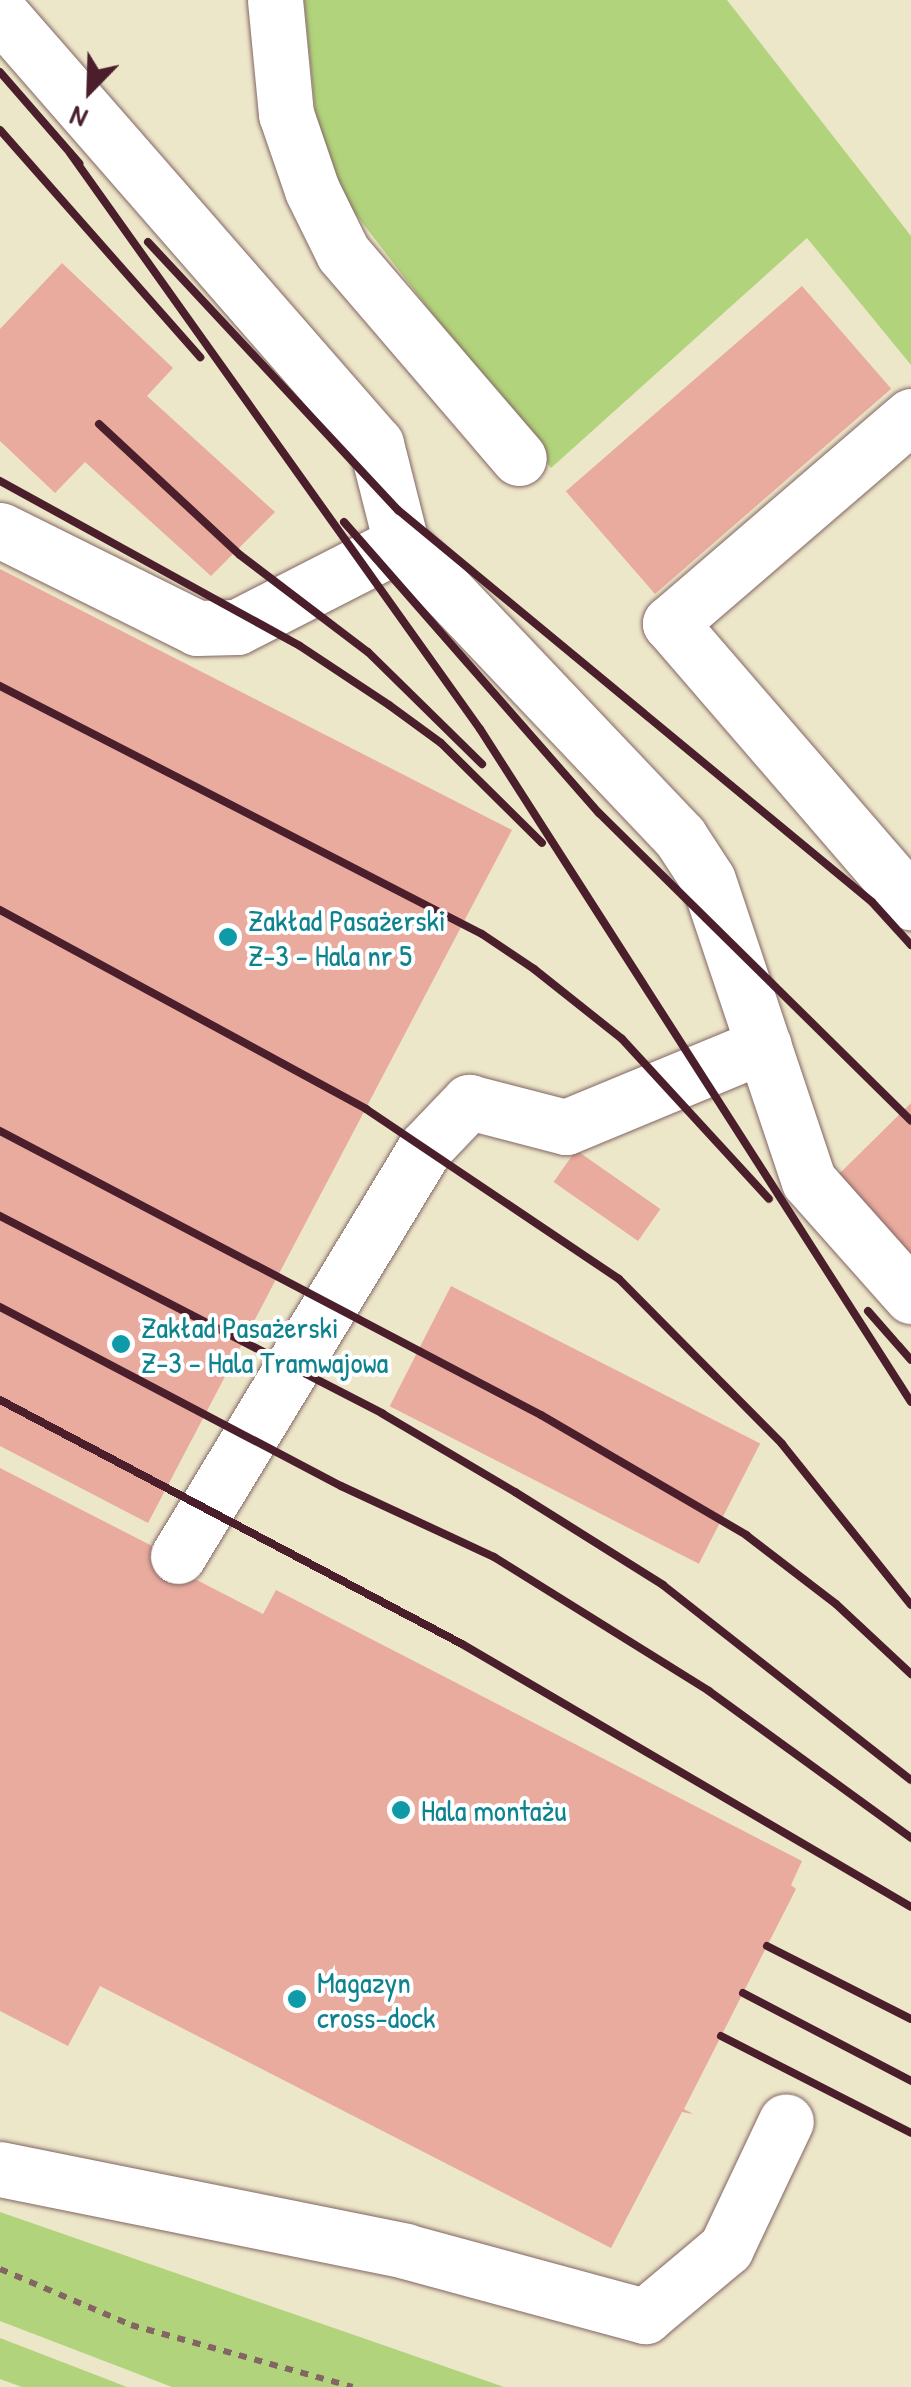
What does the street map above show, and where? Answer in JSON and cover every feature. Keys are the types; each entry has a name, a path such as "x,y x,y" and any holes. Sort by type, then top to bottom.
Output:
{"lane":[{"path":"275,0 286,114 312,190 343,253 519,458"},
{"path":"0,12 376,444 401,543 680,836 708,880 809,1180 911,1296"},
{"path":"911,416 670,623 911,902"},
{"path":"0,530 197,628 237,627 401,543"},
{"path":"178,1556 425,1148 469,1102 566,1127 764,1045"},
{"path":"0,2168 405,2252 645,2316 726,2248 786,2121"}],"path":[{"path":"0,2269 132,2325 353,2387"}],"green space":[{"path":"304,0 727,0 911,236 911,365 807,238 551,468 321,169"},
{"path":"0,2212 504,2387 172,2387 0,2321"},
{"path":"0,2338 127,2387 22,2387 0,2379"}],"building":[{"path":"62,263 173,368 147,396 275,512 211,576 85,462 55,493 0,441 0,329"},
{"path":"802,286 891,389 655,594 566,491"},
{"name":"Zakład Pasażerski Z-3 - Hala nr 5","path":"0,569 512,830 148,1523 0,1446"},
{"path":"911,1103 911,1255 839,1174"},
{"path":"576,1150 660,1209 638,1241 554,1182"},
{"path":"451,1286 760,1444 699,1564 390,1406"},
{"name":"Hala montażu","path":"0,1468 160,1550 156,1559 263,1614 276,1590 802,1861 791,1885 796,1889 684,2109 693,2114 682,2112 611,2248 100,1986 68,2046 0,2011"}],"railway":[{"path":"0,72 79,163"},
{"path":"0,130 200,357"},
{"path":"70,153 480,729 911,1402"},
{"path":"148,242 398,510 872,902 911,945"},
{"path":"99,424 240,555 368,652 482,764"},
{"path":"0,481 300,646 389,705 441,743 542,843"},
{"path":"344,522 599,813 911,1121"},
{"path":"0,686 482,934 534,969 622,1039 769,1199"},
{"path":"0,910 366,1109 619,1279 782,1444 911,1605"},
{"path":"0,1131 541,1415 746,1535 836,1604 911,1674"},
{"path":"0,1216 383,1414 515,1492 663,1585 911,1780"},
{"path":"0,1307 341,1486 494,1557 709,1691 911,1838"},
{"path":"868,1311 911,1360"},
{"path":"0,1400 462,1644 911,1907"},
{"path":"767,1946 911,2019"},
{"path":"743,1993 911,2081"},
{"path":"721,2036 911,2133"}],"place":[{"name":"Zakład Pasażerski Z-3 - Hala nr 5","path":"228,937"},
{"name":"Zakład Pasażerski Z-3 - Hala Tramwajowa","path":"121,1344"},
{"name":"Hala montażu","path":"401,1810"},
{"name":"Magazyn cross-dock","path":"297,1999"}]}
